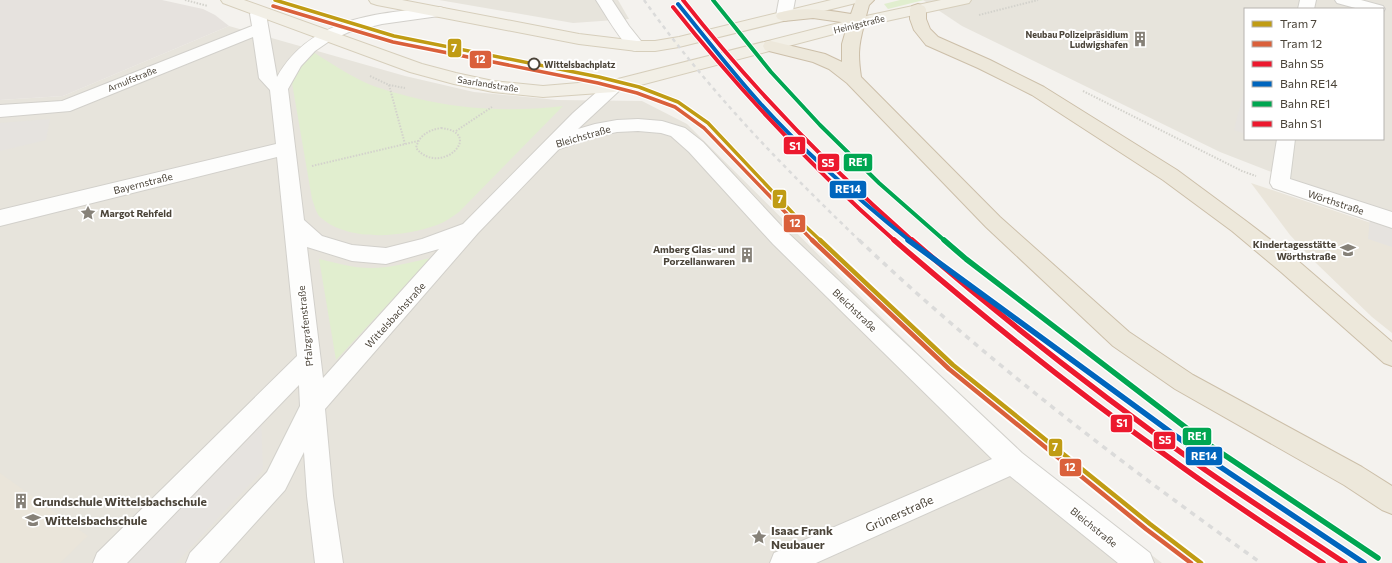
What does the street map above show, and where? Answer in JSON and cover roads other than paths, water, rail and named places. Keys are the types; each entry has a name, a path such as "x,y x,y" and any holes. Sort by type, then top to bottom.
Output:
{"highway":[{"path":"854,79 850,59 850,44 860,22 862,3 866,0"},
{"path":"785,8 860,22"},
{"path":"918,9 918,19 922,30 932,41 1003,73 1038,91 1170,175 1289,266 1392,356"},
{"path":"763,48 819,58 835,65 854,79 993,222 1121,339 1184,382 1352,476 1392,501"}],"main road":[{"name":"Saarlandstraße","path":"229,0 400,63 436,74 509,88 547,91 584,90 614,86 763,48"},
{"path":"377,0 579,38 637,46 655,46 679,42 785,8 850,0"},
{"name":"Heinigstraße","path":"763,48 860,22 963,0"}],"street":[{"path":"604,0 623,29 637,46"},
{"path":"1343,0 1373,8"},
{"path":"257,10 268,78 279,89 295,62 312,46 327,35 368,21 440,12"},
{"name":"Arnulfstraße","path":"0,111 64,107 260,28"},
{"name":"Wittelsbachstraße","path":"200,563 276,481 313,406 471,228 579,117 614,86"},
{"name":"Pfalzgrafenstraße","path":"279,89 309,359 320,496 329,563"},
{"name":"Bleichstraße","path":"551,145 595,130 617,126 638,125 662,127 678,132 696,147 780,238 1013,462 1140,563"},
{"name":"Wörthstraße","path":"1286,140 1280,183 1392,220"},
{"name":"Bayernstraße","path":"0,218 286,148"},
{"path":"294,223 315,242 352,253 386,256 426,246 471,228"},
{"path":"107,563 309,359"},
{"name":"Grünerstraße","path":"784,563 1013,462"}],"railway":[{"path":"644,0 668,33 719,96 802,184 860,241"},
{"path":"859,240 955,327 1054,409 1261,563"}],"tram line":[{"name":"7","path":"275,0 394,36 599,77 639,87 678,102 708,123 804,225 953,365 1150,524 1201,563"},
{"name":"12","path":"273,6 393,42 598,83 637,93 675,107 704,128 800,229 949,369 1146,529 1191,563"}],"rail line":[{"name":"S5","path":"683,0 715,41 783,118 856,190 933,258 1030,338 1176,449 1345,563"},
{"name":"RE1","path":"713,0 771,72 820,125 879,183 966,259 1202,440 1378,558"},
{"name":"RE14","path":"678,4 759,102 802,147 862,202 916,246 1195,450 1364,563"},
{"name":"S1","path":"673,7 740,88 776,127 812,164 888,235 968,303 1083,394 1201,481 1323,563"}],"place":[{"name":"Neubau Polizeipräsidium Ludwigshafen","path":"1140,39"},
{"name":"Wittelsbachplatz","path":"534,64"},
{"name":"Margot Rehfeld","path":"88,213"},
{"name":"Kindertagesstätte Wörthstraße","path":"1348,250"},
{"name":"Amberg Glas- und Porzellanwaren","path":"747,255"},
{"name":"Grundschule Wittelsbachschule","path":"21,501"},
{"name":"Wittelsbachschule","path":"33,520"},
{"name":"Isaac Frank Neubauer","path":"759,537"}]}
